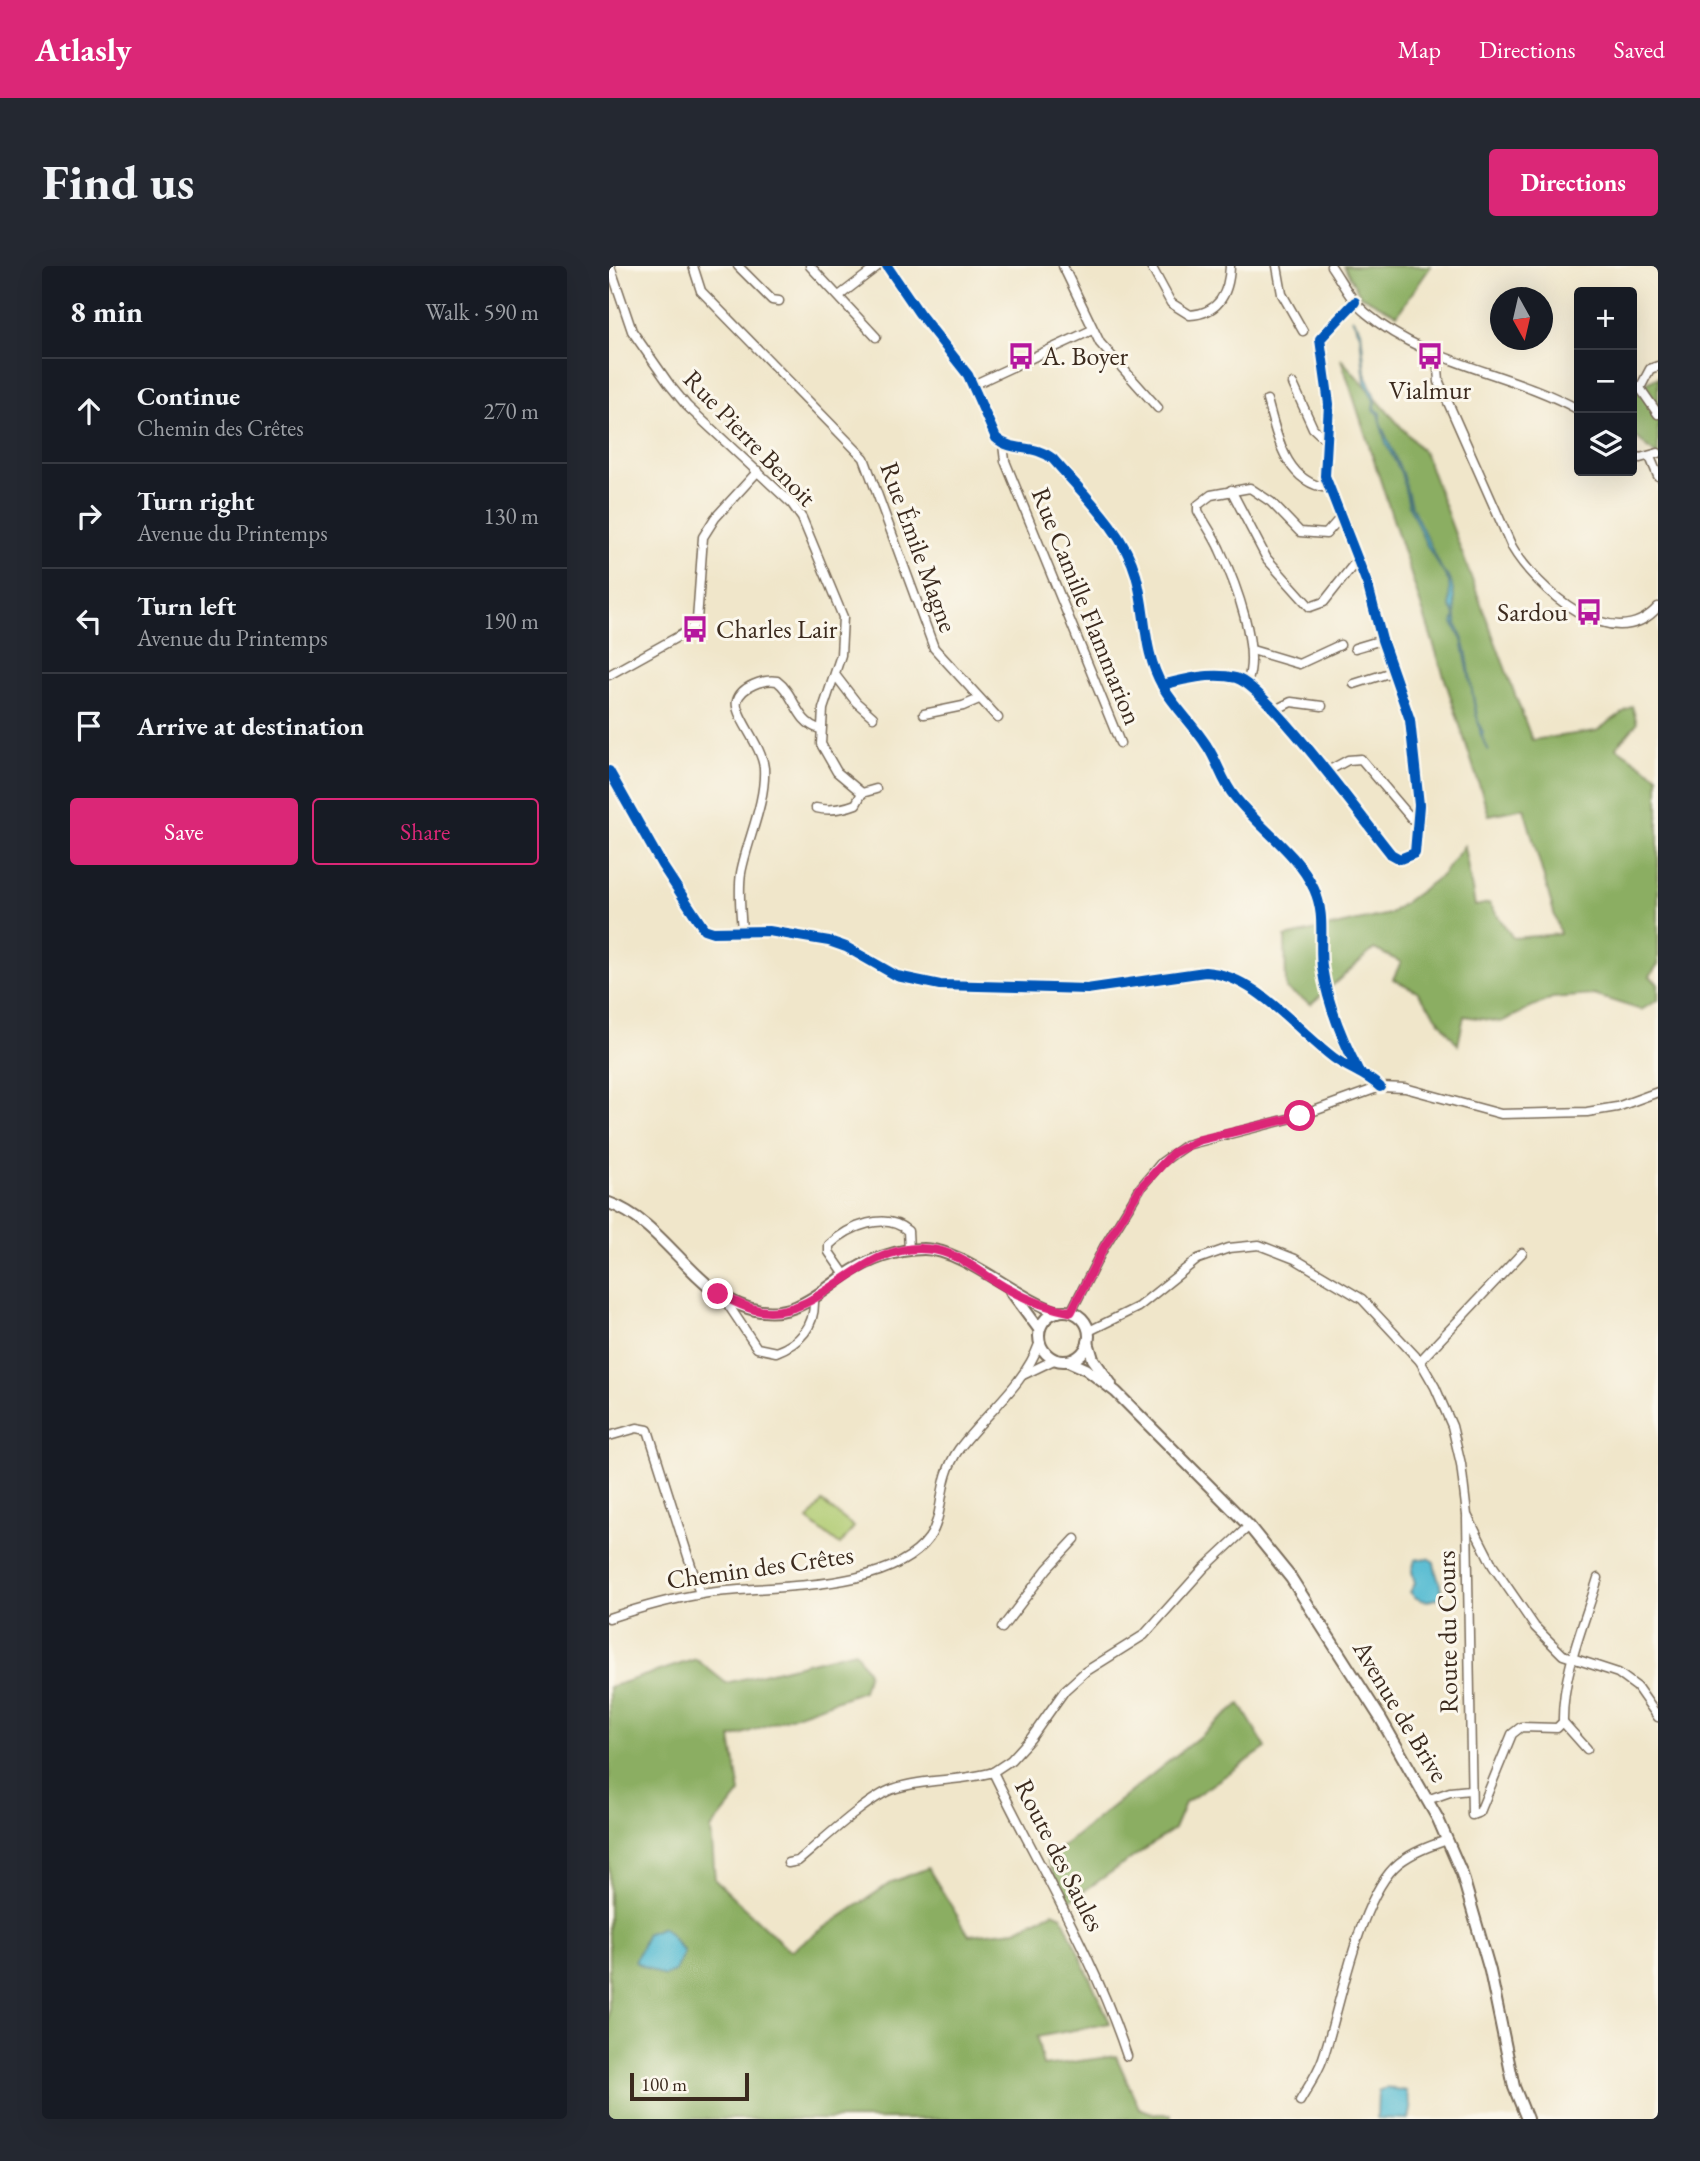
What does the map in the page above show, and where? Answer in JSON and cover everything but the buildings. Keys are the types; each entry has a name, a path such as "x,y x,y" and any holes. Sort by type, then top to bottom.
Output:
{"street":[{"name":"Rue Pierre Benoit","path":"610,266 639,345 687,406 758,471 802,518 828,588 838,603 844,632 836,676 823,709 820,729"},
{"name":"Rue Émile Magne","path":"693,266 701,290 864,458 934,648 998,718"},
{"path":"738,266 772,300 779,301"},
{"path":"810,266 876,337"},
{"path":"838,296 878,266"},
{"name":"Rue Camille Flammarion","path":"887,266 973,385 996,438 1003,444 1005,461 1120,743"},
{"path":"1063,266 1092,330 1132,381 1158,408"},
{"path":"1151,266 1171,303 1180,312 1190,315 1203,314 1214,309 1223,299 1230,266"},
{"path":"1277,266 1282,294 1303,331"},
{"path":"1331,266 1355,302 1383,325 1472,370 1574,408"},
{"path":"1162,685 1222,676 1247,683 1275,710 1395,857 1405,859 1415,853 1418,826 1410,720 1392,672 1358,559 1325,476 1328,386 1320,340 1355,302"},
{"path":"973,385 1092,330"},
{"path":"1437,352 1439,383 1512,547 1528,572 1537,582 1587,617 1612,627 1636,623 1658,607"},
{"path":"1658,366 1650,369 1640,388 1658,414"},
{"path":"1293,384 1313,428 1326,440"},
{"path":"1267,400 1287,459 1302,480 1328,488"},
{"path":"1003,444 1042,450 1115,534 1136,573 1146,646 1162,685 1178,712 1208,747 1233,796 1295,859 1314,888 1321,908 1322,967 1343,1036 1359,1072"},
{"path":"1637,456 1654,455 1658,476"},
{"path":"609,675 690,630 697,620 703,537 715,518 758,471"},
{"path":"1247,683 1251,673 1252,650 1223,556 1198,511 1202,499 1231,490 1250,488 1259,492 1294,529 1312,536 1326,534 1340,518"},
{"path":"1231,490 1267,559 1310,607 1324,602 1358,559"},
{"path":"1355,648 1382,640"},
{"path":"1252,650 1299,664 1339,645"},
{"path":"1354,684 1392,672"},
{"path":"836,676 856,702 873,717"},
{"path":"742,932 741,876 764,773 758,744 736,710 740,694 754,684 777,681 790,693 804,721 820,729 821,744 837,772 862,793"},
{"path":"924,714 963,706 979,699"},
{"path":"1275,710 1291,702 1322,706"},
{"path":"1326,772 1348,760 1361,759 1418,826"},
{"path":"609,771 697,921 713,932 769,931 828,941 846,947 897,976 940,985 1087,989 1205,972 1220,973 1248,986 1323,1050 1380,1087"},
{"path":"816,807 832,810 849,807 856,804 862,793 876,789"},
{"path":"1071,1312 1104,1247 1141,1187 1173,1153 1199,1140 1289,1119 1380,1087 1405,1088 1501,1114 1587,1112 1616,1107 1658,1092"},
{"path":"609,1203 639,1221 718,1294 747,1308 775,1311 814,1300 845,1275 886,1254 927,1248 946,1253 1011,1291 1058,1312 1071,1312 1079,1316 1089,1337 1093,1359 1116,1392"},
{"path":"845,1275 829,1252 829,1245 837,1237 871,1223 898,1222 908,1231 909,1250"},
{"name":"Route du Cours","path":"1089,1337 1138,1307 1198,1259 1229,1248 1259,1245 1295,1259 1362,1299 1420,1361 1452,1426 1461,1464 1467,1515 1471,1813 1475,1816 1480,1812 1512,1734 1521,1727 1557,1728 1563,1721"},
{"path":"1420,1361 1522,1253"},
{"path":"1011,1291 1032,1315 1039,1329 1039,1344 1054,1360 1068,1361 1086,1369 1116,1392"},
{"path":"730,1299 729,1306 757,1348 776,1352 799,1339 809,1328 814,1314 814,1300"},
{"path":"1039,1329 1046,1318 1058,1312"},
{"path":"1068,1361 1084,1351 1089,1337"},
{"name":"Chemin des Crêtes","path":"609,1618 700,1594 810,1586 876,1571 916,1551 929,1537 937,1519 945,1470 976,1427 1021,1377 1039,1344"},
{"name":"Chemin des Crêtes","path":"1021,1377 1054,1360"},
{"name":"Avenue de Brive","path":"1116,1392 1249,1526 1308,1604 1381,1719 1427,1800 1462,1874 1483,1943 1514,2087 1527,2119"},
{"path":"609,1436 637,1428 648,1430 700,1594"},
{"name":"Route du Cours","path":"1467,1515 1493,1566 1535,1627 1563,1655 1573,1660"},
{"name":"Route des Saules","path":"1128,2056 1107,1997 1085,1949 993,1772 1011,1760 1031,1738 1065,1690 1085,1672 1144,1635 1204,1568 1249,1526"},
{"path":"1002,1628 1047,1569 1075,1539"},
{"path":"1587,1749 1563,1721 1563,1703 1598,1578"},
{"path":"1573,1660 1618,1673 1637,1688 1658,1717"},
{"path":"787,1863 798,1861 890,1790 923,1783 965,1780 993,1772"},
{"path":"1427,1800 1450,1792 1470,1790"},
{"path":"1300,2101 1322,2060 1342,1989 1380,1885 1397,1865 1415,1852 1447,1840"}],"green space":[{"path":"1344,266 1431,266 1397,315 1360,295"},
{"path":"1341,359 1425,454 1532,740 1596,731 1632,706 1637,723 1616,747 1658,776 1658,964 1650,976 1658,984 1658,1000 1641,1010 1594,995 1552,998 1501,1022 1464,1016 1458,1045 1417,991 1393,979 1401,962 1374,949 1311,1004 1286,989 1285,937 1389,914 1442,875 1464,846 1475,906 1489,903 1513,938 1560,934 1524,808 1489,815"},
{"path":"1658,377 1658,457 1637,438 1637,389"},
{"path":"822,1502 854,1527 840,1545 808,1520"},
{"path":"855,1651 868,1672 863,1691 731,1738 740,1793 711,1829 715,1880 790,1951 892,1882 928,1868 969,1935 1016,1930 1053,1912 1062,1916 1110,2023 1037,2037 1043,2066 1116,2056 1139,2108 1155,2114 1171,2114 1171,2119 609,2119 609,1687 696,1659 726,1683"},
{"path":"1240,1704 1266,1748 1185,1803 1174,1829 1065,1904 1047,1859"}],"water":[{"path":"1352,318 1361,330 1365,373 1376,400 1375,408 1380,413 1380,421 1373,409 1374,401 1365,382 1360,334"},
{"path":"1380,423 1402,473 1411,505 1443,572 1451,582 1455,603 1456,624 1462,637 1466,651 1472,690 1462,640 1453,623 1455,615 1450,606 1449,582 1426,544 1409,506 1401,473 1386,444"},
{"path":"1428,1558 1434,1562 1441,1588 1441,1597 1433,1600 1417,1598 1410,1592 1415,1584 1412,1571 1415,1560"},
{"path":"663,1927 684,1952 675,1972 663,1976 635,1962 647,1933"},
{"path":"1386,2088 1406,2091 1411,2109 1409,2119 1377,2118 1378,2092"}],"cycle path":[{"path":"887,266 919,313 968,375 996,438 1009,445 1038,451 1053,459 1101,513 1122,543 1136,575 1151,660 1163,687 1207,746 1231,791 1298,863 1314,889 1320,908 1321,957 1328,994 1359,1072"},
{"path":"1162,685 1208,676 1227,676 1250,687 1292,729 1391,854 1400,859 1415,853 1419,805 1410,720 1382,640 1368,586 1325,476 1329,404 1320,339 1355,302"},
{"path":"609,771 662,865 704,929 713,932 769,931 829,941 846,947 897,976 940,985 1087,989 1205,972 1224,975 1258,993 1334,1058 1380,1087"}],"place":[{"name":"A. Boyer","path":"1021,356"},
{"name":"Vialmur","path":"1430,356"},
{"name":"Sardou","path":"1589,612"},
{"name":"Charles Lair","path":"695,629"}],"route":[{"path":"718,1294 747,1308 762,1311 792,1308 814,1300 845,1275 886,1254 927,1248 962,1260 1011,1291 1022,1294 1045,1308 1071,1312 1104,1247 1141,1187 1161,1163 1186,1145 1199,1140 1234,1134 1300,1116"}]}
